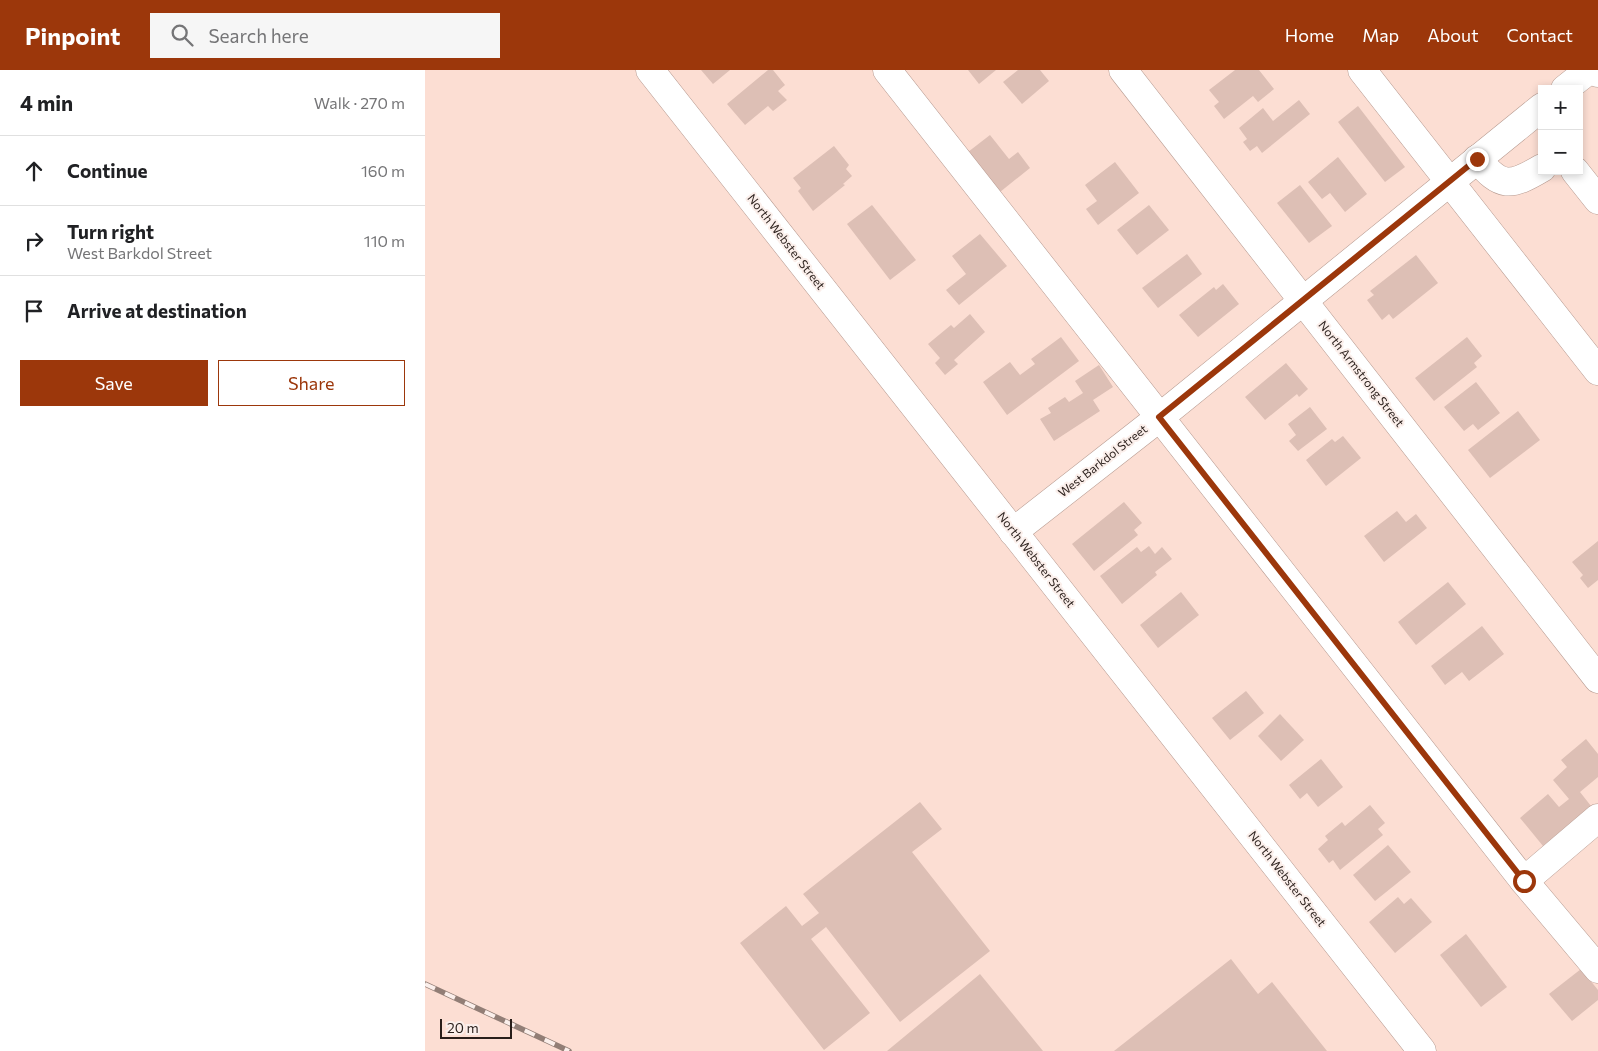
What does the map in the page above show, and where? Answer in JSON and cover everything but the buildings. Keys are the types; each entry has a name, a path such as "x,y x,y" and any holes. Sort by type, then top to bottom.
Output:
{"street":[{"name":"North Webster Street","path":"650,70 1422,1051"},
{"path":"887,70 1524,881 1598,969"},
{"name":"North Armstrong Street","path":"1123,70 1598,679"},
{"path":"1362,70 1598,371"},
{"path":"1570,85 1589,70"},
{"path":"1595,70 1598,73"},
{"name":"West Barkdol Street","path":"1013,532 1159,417 1477,159 1538,117"},
{"path":"1477,159 1491,175 1502,182 1519,182 1538,170"},
{"path":"1578,175 1598,200"},
{"path":"1524,881 1598,818"}],"railway":[{"path":"425,984 569,1051"}],"route":[{"path":"1477,159 1159,417 1524,881"}]}
